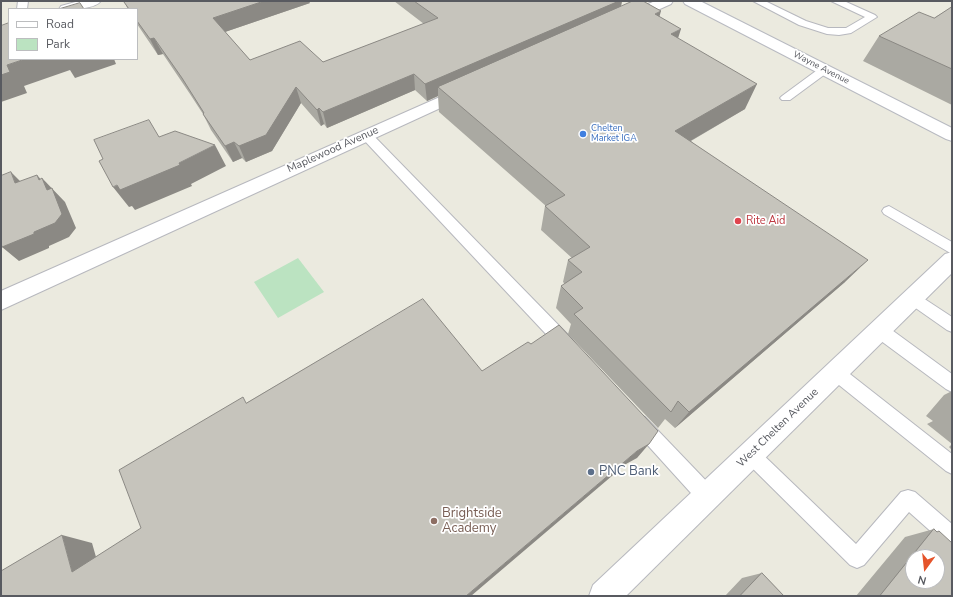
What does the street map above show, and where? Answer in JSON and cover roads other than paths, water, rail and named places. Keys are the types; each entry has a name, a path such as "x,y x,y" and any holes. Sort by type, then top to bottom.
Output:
{"street":[{"path":"70,8 94,1"},
{"path":"608,27 666,1"},
{"name":"Wayne Avenue","path":"690,1 952,135"},
{"name":"Maplewood Avenue","path":"1,301 481,84"},
{"name":"West Chelten Avenue","path":"604,596 952,260"}],"lane":[{"path":"758,1 826,32 840,33 848,31 872,17 836,1"},
{"path":"786,98 824,70"},
{"path":"366,135 573,352"},
{"path":"889,211 952,249"},
{"path":"912,298 952,325"},
{"path":"879,330 952,384"},
{"path":"835,372 952,465"},
{"path":"632,415 707,496"},
{"path":"750,454 857,558 908,499 952,537"}],"place":[{"name":"Chelten Market IGA","path":"583,134"},
{"name":"Rite Aid","path":"738,221"},
{"name":"PNC Bank","path":"591,472"},
{"name":"Brightside Academy","path":"434,521"}]}
